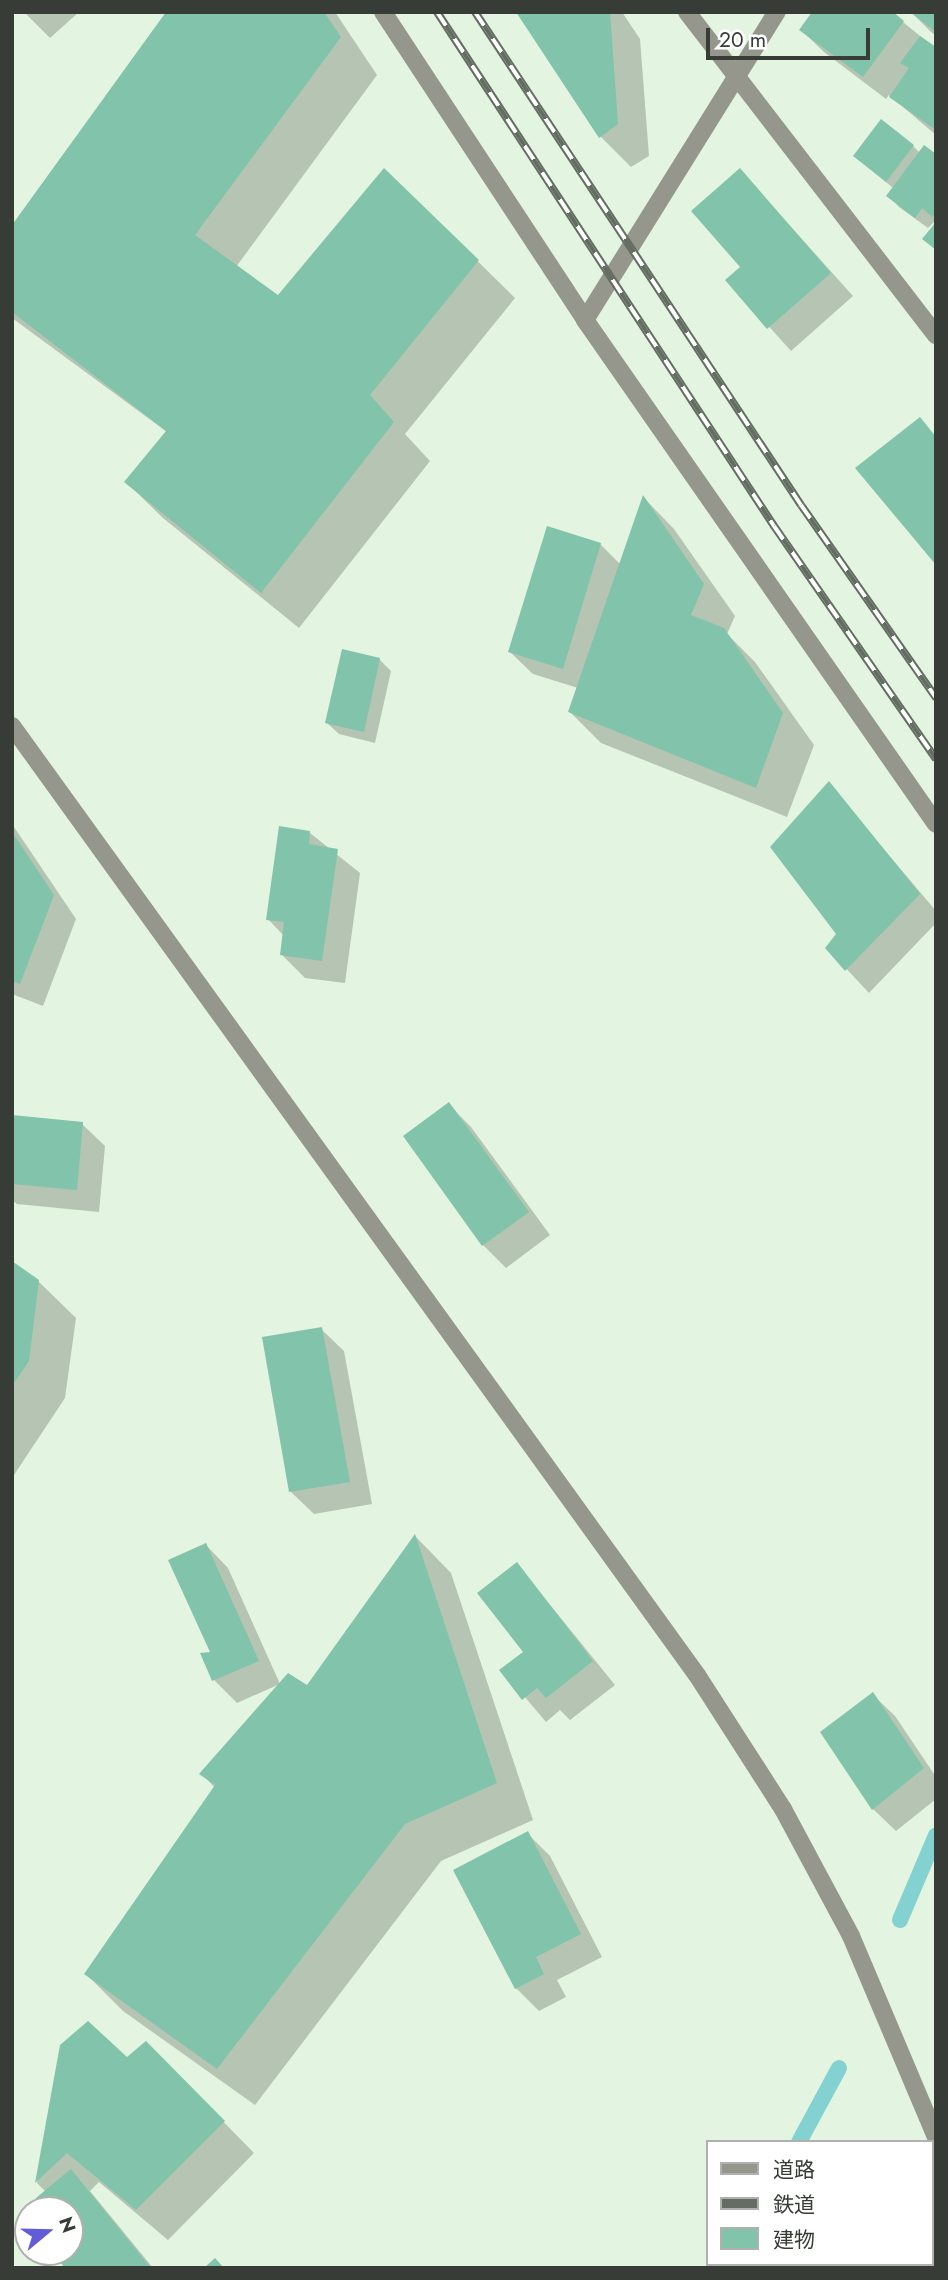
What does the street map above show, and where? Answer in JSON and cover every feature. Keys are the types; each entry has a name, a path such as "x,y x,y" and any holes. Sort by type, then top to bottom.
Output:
{"street":[{"path":"383,12 584,320 936,824"},
{"path":"687,12 936,335"},
{"path":"584,320 777,12"},
{"path":"12,726 697,1675 783,1809 851,1936 936,2137"}],"building":[{"path":"166,12 324,12 341,37 195,235 278,295 384,168 479,260 370,395 394,422 261,593 124,482 166,431 12,312 12,225"},
{"path":"516,12 610,12 618,124 599,138"},
{"path":"812,12 893,12 904,21 863,77 799,30"},
{"path":"910,12 936,12 936,32"},
{"path":"920,36 936,47 936,130 889,97 909,68 900,63"},
{"path":"881,119 914,145 886,182 853,156"},
{"path":"924,145 936,154 936,212 932,217 922,208 915,218 886,196"},
{"path":"740,168 831,273 767,329 725,280 740,267 691,211"},
{"path":"936,222 936,250 922,239"},
{"path":"920,417 936,437 936,565 855,468"},
{"path":"643,495 704,584 691,615 724,628 783,713 756,788 568,712"},
{"path":"547,526 601,543 563,669 508,652"},
{"path":"342,649 380,658 364,732 325,723"},
{"path":"829,781 920,894 845,971 825,948 836,934 770,847"},
{"path":"279,826 310,831 309,844 338,849 322,961 280,955 284,922 266,920"},
{"path":"12,832 54,895 20,984 12,981"},
{"path":"449,1102 529,1212 482,1246 403,1136"},
{"path":"12,1115 83,1122 77,1190 12,1184"},
{"path":"12,1261 39,1280 29,1361 12,1386"},
{"path":"322,1327 350,1482 289,1492 262,1337"},
{"path":"415,1534 497,1783 405,1824 217,2069 84,1974 215,1785 199,1774 288,1673 307,1685"},
{"path":"206,1543 259,1661 212,1681 200,1653 210,1652 168,1560"},
{"path":"517,1562 593,1661 546,1698 537,1688 522,1700 499,1670 523,1652 477,1593"},
{"path":"873,1692 924,1768 872,1810 820,1732"},
{"path":"528,1831 581,1934 536,1957 544,1974 515,1989 453,1870"},
{"path":"88,2021 127,2057 146,2041 225,2121 136,2210 67,2153 35,2183 60,2045"},
{"path":"71,2169 151,2268 65,2268 63,2266 84,2266 84,2196 38,2196"},
{"path":"215,2258 224,2268 204,2268"}],"waterway":[{"path":"900,1920 936,1835"},
{"path":"800,2140 839,2068"}],"railway":[{"path":"437,12 774,526 936,759"},
{"path":"475,12 801,505 936,698"}]}
